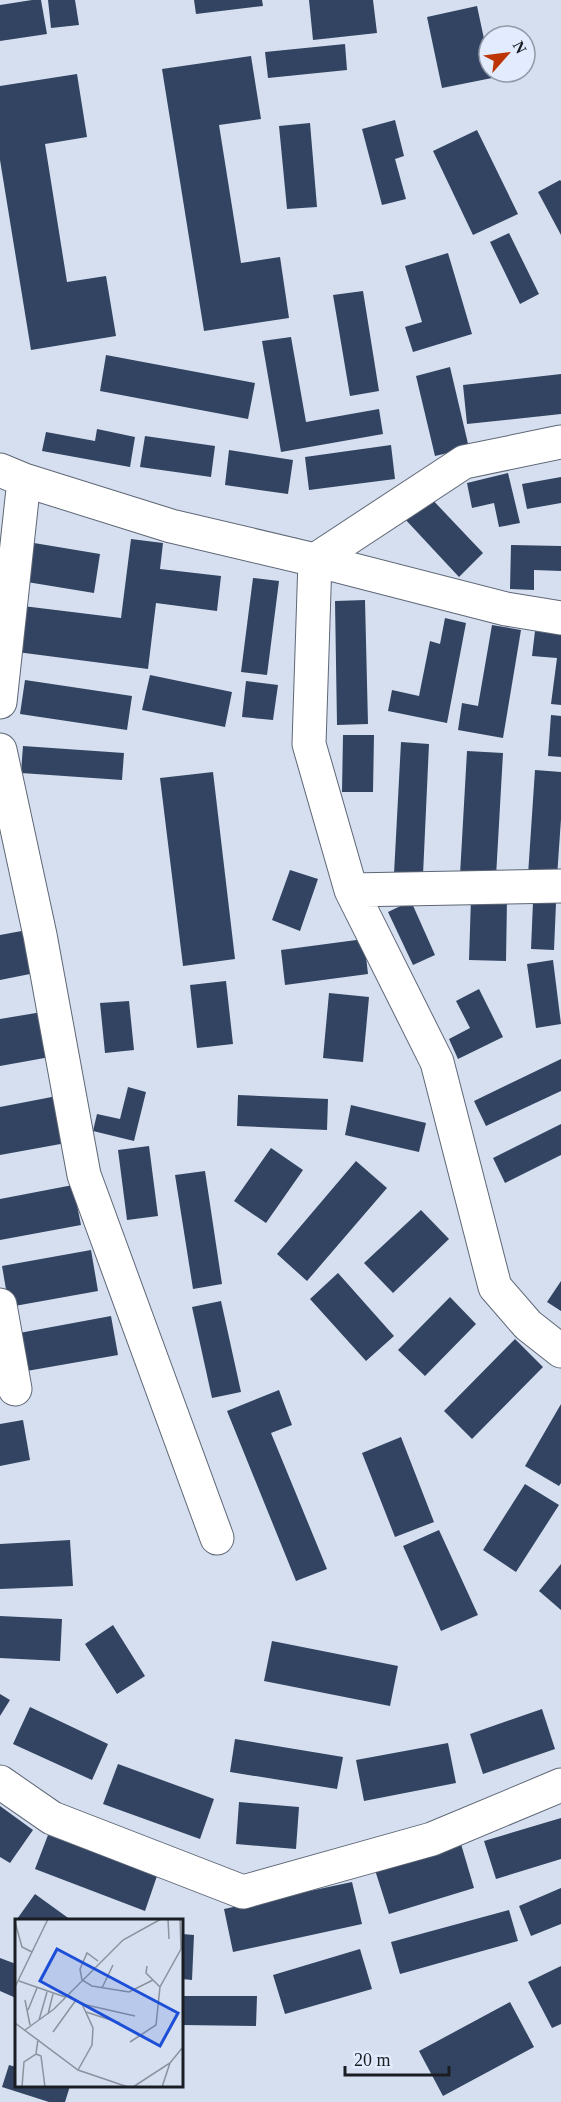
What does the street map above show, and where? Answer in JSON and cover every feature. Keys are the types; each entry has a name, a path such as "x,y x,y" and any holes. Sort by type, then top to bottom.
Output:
{"street":[{"path":"315,560 464,462 561,442"},
{"path":"0,702 12,475 171,526 506,609 561,618"},
{"path":"315,560 309,744 351,890 438,1062 495,1287 528,1325 561,1350"},
{"path":"0,750 39,934 84,1175 218,1538"},
{"path":"351,890 561,886"},
{"path":"0,1305 15,1389"},
{"path":"0,1782 52,1818 243,1892 432,1839 561,1785"}],"building":[{"path":"41,0 47,34 0,41 0,5"},
{"path":"48,0 75,0 79,25 51,28"},
{"path":"194,0 262,0 263,6 196,14"},
{"path":"309,0 373,0 377,33 313,40"},
{"path":"477,6 481,24 477,24 477,81 442,88 427,17"},
{"path":"345,44 347,70 268,78 265,52"},
{"path":"251,56 261,119 219,125 241,263 280,257 289,318 204,331 162,69"},
{"path":"77,74 87,137 45,144 67,282 106,276 116,336 31,350 0,160 0,86"},
{"path":"395,120 404,156 395,159 406,199 382,205 362,129"},
{"path":"310,123 317,207 287,209 279,126"},
{"path":"477,130 518,214 473,235 433,151"},
{"path":"561,181 561,235 538,192"},
{"path":"509,233 539,294 520,304 490,242"},
{"path":"448,253 472,334 413,352 405,327 422,322 405,266"},
{"path":"363,291 379,391 350,396 333,295"},
{"path":"291,337 306,422 379,409 383,434 281,452 262,341"},
{"path":"106,355 255,383 248,419 100,391"},
{"path":"450,367 469,448 435,456 416,376"},
{"path":"561,374 561,414 467,424 463,385"},
{"path":"97,429 135,437 130,467 42,451 46,432 95,441"},
{"path":"145,436 215,446 211,477 140,467"},
{"path":"391,445 395,479 309,490 305,457"},
{"path":"229,450 293,460 288,494 225,485"},
{"path":"508,473 520,523 499,527 494,503 472,508 467,483"},
{"path":"561,477 561,503 527,509 522,484"},
{"path":"428,495 483,553 459,577 404,518"},
{"path":"131,539 163,543 160,569 221,576 217,611 156,603 148,669 17,652 23,606 121,618"},
{"path":"34,543 100,554 94,593 27,582"},
{"path":"511,545 561,546 561,571 534,570 534,590 510,589"},
{"path":"253,578 279,581 267,675 241,672"},
{"path":"365,600 368,724 337,725 335,601"},
{"path":"445,618 466,623 447,723 388,711 392,690 419,696 430,641 440,644"},
{"path":"492,625 521,630 503,738 458,730 462,703 478,706"},
{"path":"535,631 561,635 561,705 551,704 557,658 532,656"},
{"path":"150,675 232,692 225,727 142,710"},
{"path":"25,680 132,696 127,730 20,714"},
{"path":"246,681 278,685 273,720 242,717"},
{"path":"551,715 561,716 561,757 548,756"},
{"path":"343,735 374,735 373,792 342,792"},
{"path":"401,742 429,744 423,875 394,874"},
{"path":"23,746 124,753 122,780 21,773"},
{"path":"467,751 503,753 496,877 460,875"},
{"path":"535,770 561,772 557,877 528,875"},
{"path":"213,772 235,959 183,966 160,778"},
{"path":"290,870 318,879 300,931 272,920"},
{"path":"471,898 507,899 506,961 469,960"},
{"path":"411,901 435,955 413,965 388,912"},
{"path":"533,902 556,903 554,950 531,949"},
{"path":"27,930 35,973 0,980 0,935"},
{"path":"364,939 368,974 285,985 281,950"},
{"path":"553,960 561,1024 536,1028 527,964"},
{"path":"226,981 233,1044 197,1048 190,985"},
{"path":"479,989 503,1037 458,1059 449,1039 470,1028 456,1001"},
{"path":"329,993 369,997 363,1062 323,1058"},
{"path":"129,1001 134,1050 105,1053 100,1003"},
{"path":"42,1012 50,1057 0,1066 0,1019"},
{"path":"561,1059 561,1091 486,1126 474,1101"},
{"path":"128,1087 146,1092 134,1141 93,1131 97,1114 120,1119"},
{"path":"238,1095 328,1099 327,1130 237,1126"},
{"path":"57,1096 66,1143 0,1155 0,1107"},
{"path":"351,1105 426,1123 419,1152 345,1135"},
{"path":"561,1124 561,1155 505,1183 493,1158"},
{"path":"149,1146 158,1216 127,1220 118,1150"},
{"path":"271,1148 303,1170 266,1223 234,1201"},
{"path":"356,1161 387,1188 307,1281 277,1254"},
{"path":"205,1171 222,1284 193,1289 175,1175"},
{"path":"73,1185 81,1225 0,1240 0,1199"},
{"path":"421,1210 449,1239 393,1293 364,1263"},
{"path":"91,1250 98,1291 9,1307 2,1266"},
{"path":"338,1273 394,1336 366,1361 310,1299"},
{"path":"561,1281 561,1311 547,1302"},
{"path":"450,1297 476,1324 425,1376 398,1350"},
{"path":"221,1301 241,1392 212,1398 192,1307"},
{"path":"111,1316 118,1355 21,1372 14,1334"},
{"path":"515,1339 543,1367 472,1439 444,1411"},
{"path":"279,1390 292,1425 271,1433 327,1569 296,1581 227,1411"},
{"path":"561,1404 561,1483 559,1486 525,1466"},
{"path":"23,1420 30,1460 0,1466 0,1424"},
{"path":"401,1437 434,1522 395,1537 362,1453"},
{"path":"525,1484 559,1505 516,1572 483,1550"},
{"path":"439,1530 478,1615 441,1631 403,1546"},
{"path":"70,1540 73,1586 0,1589 0,1544"},
{"path":"561,1564 561,1610 539,1591"},
{"path":"0,1616 62,1619 60,1661 0,1658"},
{"path":"113,1625 145,1676 117,1694 85,1644"},
{"path":"272,1641 398,1666 390,1706 264,1681"},
{"path":"0,1694 10,1700 0,1716"},
{"path":"30,1707 108,1744 92,1780 13,1744"},
{"path":"542,1709 555,1749 483,1774 470,1734"},
{"path":"235,1739 343,1757 337,1789 230,1772"},
{"path":"448,1743 456,1783 364,1801 356,1760"},
{"path":"118,1764 214,1799 200,1839 103,1804"},
{"path":"239,1802 299,1807 296,1849 236,1844"},
{"path":"0,1806 33,1830 10,1863 0,1857"},
{"path":"561,1818 561,1859 496,1879 484,1841"},
{"path":"48,1835 157,1876 145,1911 35,1869"},
{"path":"461,1844 474,1888 389,1914 375,1870"},
{"path":"352,1882 362,1924 233,1952 224,1909"},
{"path":"561,1888 561,1924 531,1936 519,1906"},
{"path":"35,1894 70,1919 17,1919"},
{"path":"509,1910 518,1941 400,1974 391,1942"},
{"path":"183,1934 194,1935 192,1980 183,1979"},
{"path":"360,1949 372,1989 285,2014 273,1975"},
{"path":"0,1958 15,1964 15,1998 0,1991"},
{"path":"561,1966 561,2024 552,2028 528,1982"},
{"path":"183,1996 257,1996 256,2026 183,2025"},
{"path":"510,2002 534,2047 443,2096 419,2051"},
{"path":"9,2065 15,2067 15,2087 70,2087 65,2102 49,2102 2,2087"}]}
